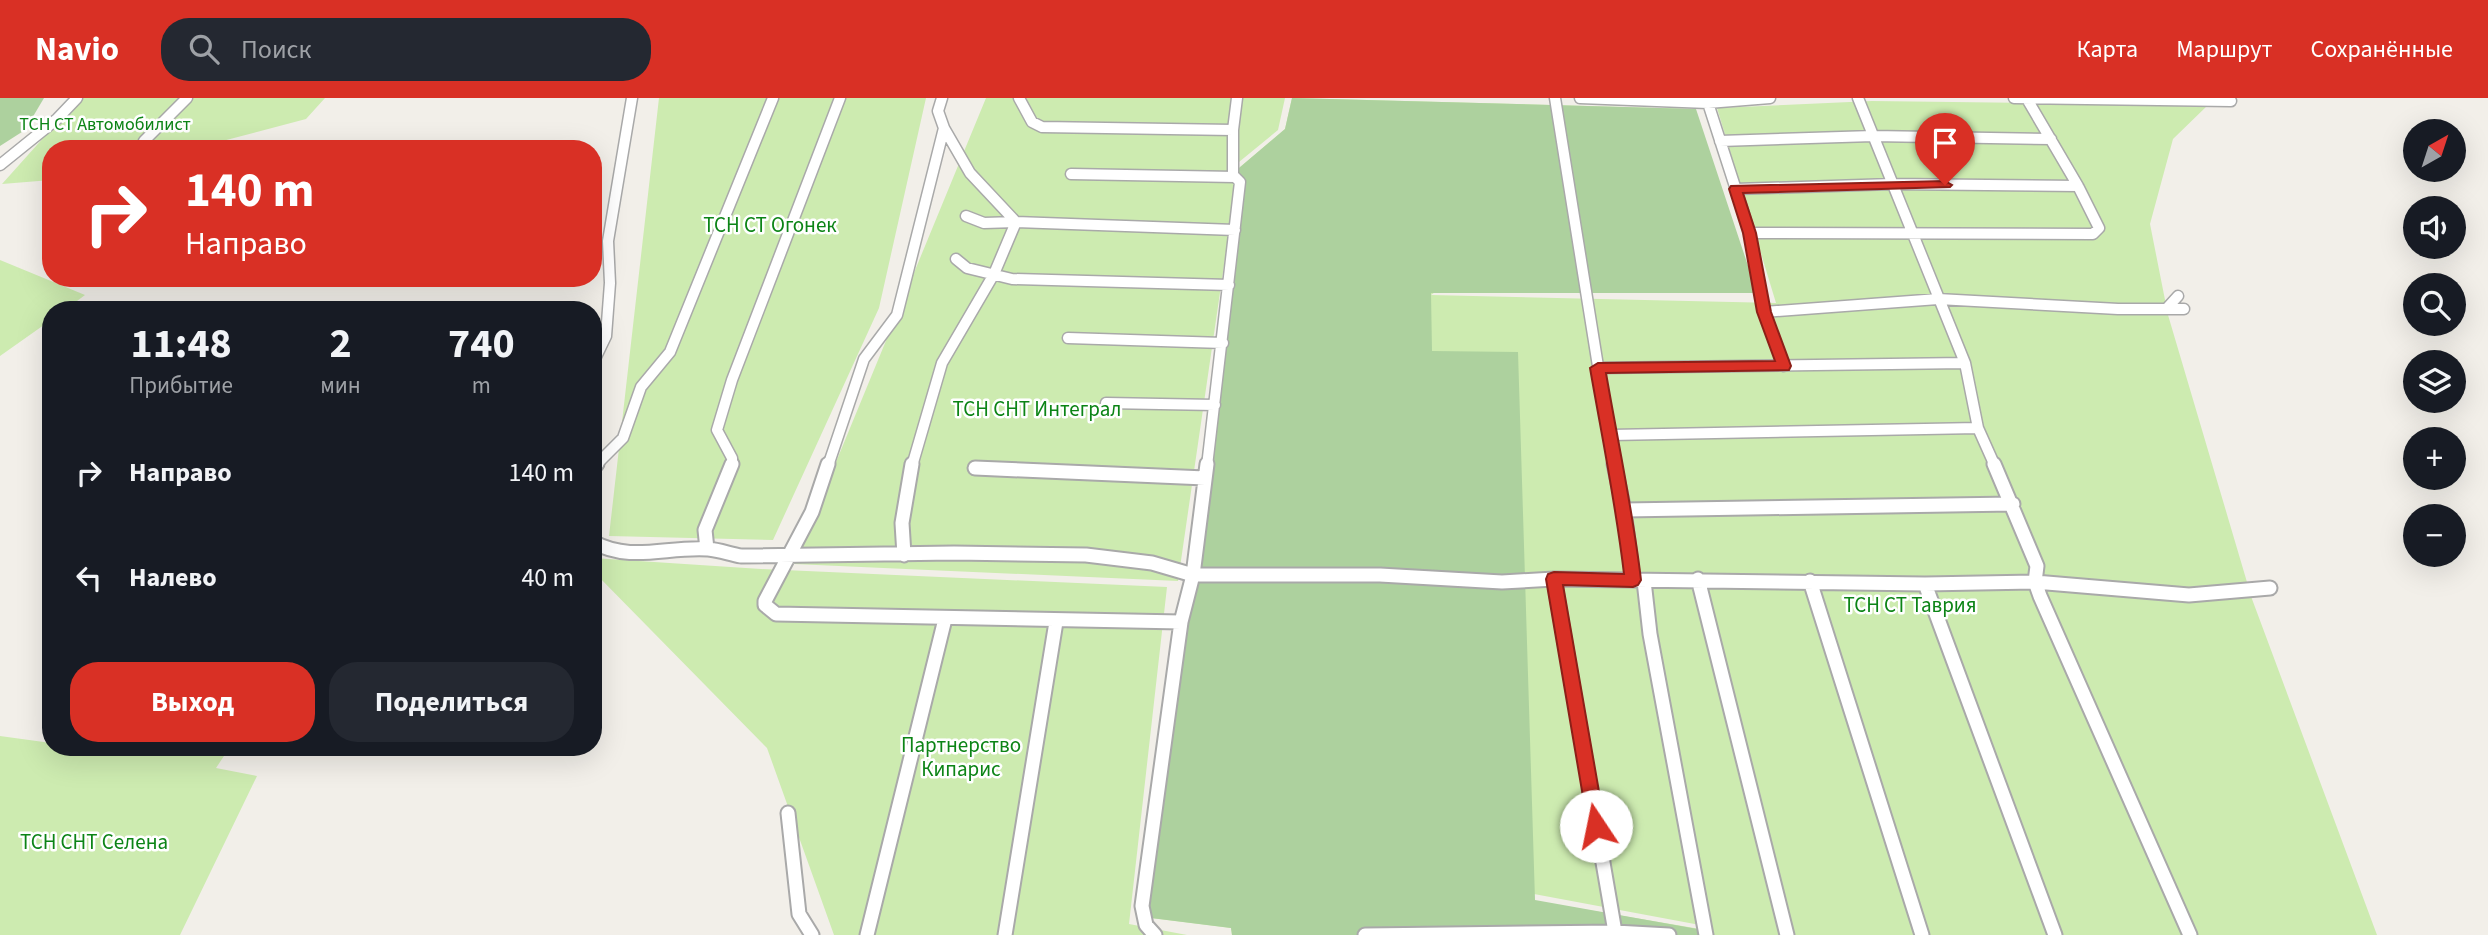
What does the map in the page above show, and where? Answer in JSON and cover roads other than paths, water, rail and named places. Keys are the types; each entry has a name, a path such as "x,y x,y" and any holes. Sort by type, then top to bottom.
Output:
{"street":[{"path":"0,165 57,119 77,98"},
{"path":"146,140 187,98"},
{"path":"602,344 606,336 610,283 608,241 632,98"},
{"path":"602,459 623,438 641,387 670,352 773,98"},
{"path":"707,549 705,530 732,468 732,458 718,430 725,405 840,98"},
{"path":"942,98 938,111 944,128 970,173 1016,222"},
{"path":"1019,98 1032,122 1042,127 1233,130"},
{"path":"1155,935 1146,925 1142,906 1181,622 1193,575 1223,342 1240,182 1235,177 1233,130 1237,98"},
{"path":"1555,98 1616,475 1650,634 1706,935"},
{"path":"1580,98 1708,103 1770,98"},
{"path":"1858,98 1965,363 1978,428 2013,504 2037,566 2035,582 2190,935"},
{"path":"2014,98 2231,101"},
{"path":"1750,233 2093,234 2099,228 2078,186 2027,99"},
{"path":"1708,103 1750,233 1764,312 1784,366"},
{"path":"944,128 897,315 864,359 812,512 765,601 771,613 1056,622 1181,622"},
{"path":"1720,141 1873,136 2051,139"},
{"path":"1071,174 1235,177"},
{"path":"1736,189 1892,184 2078,186"},
{"path":"966,216 976,223 1235,230"},
{"path":"904,555 902,523 908,479 943,363 994,274 1016,222"},
{"path":"956,259 967,268 1012,279 1229,285"},
{"path":"2168,307 2178,296"},
{"path":"1764,312 1938,299 2119,309 2184,309"},
{"path":"1068,338 1223,342"},
{"path":"1598,368 1965,363"},
{"path":"1106,403 1215,405"},
{"path":"1611,435 1978,428"},
{"path":"975,468 1205,478"},
{"path":"1625,510 2013,504"},
{"path":"602,549 659,555 707,549 741,556 954,553 1086,555 1152,563 1193,575 1380,575 1502,582 1554,579 1925,584 2035,582 2189,595 2270,588"},
{"path":"1554,579 1615,932"},
{"path":"1698,579 1787,935"},
{"path":"1810,581 1922,935"},
{"path":"1925,584 2055,935"},
{"path":"867,935 945,619"},
{"path":"1005,935 1056,622"},
{"path":"788,813 799,914 812,935"},
{"path":"1365,935 1615,932 1669,935"}],"park label":[{"name":"ТСН СТ Автомобилист","path":"105,124"},
{"name":"ТСН СТ Огонек","path":"770,225"},
{"name":"ТСН СНТ Интеграл","path":"1037,409"},
{"name":"ТСН СТ Таврия","path":"1910,605"},
{"name":"Партнерство Кипарис","path":"961,757"},
{"name":"ТСН СНТ Селена","path":"94,842"}]}
